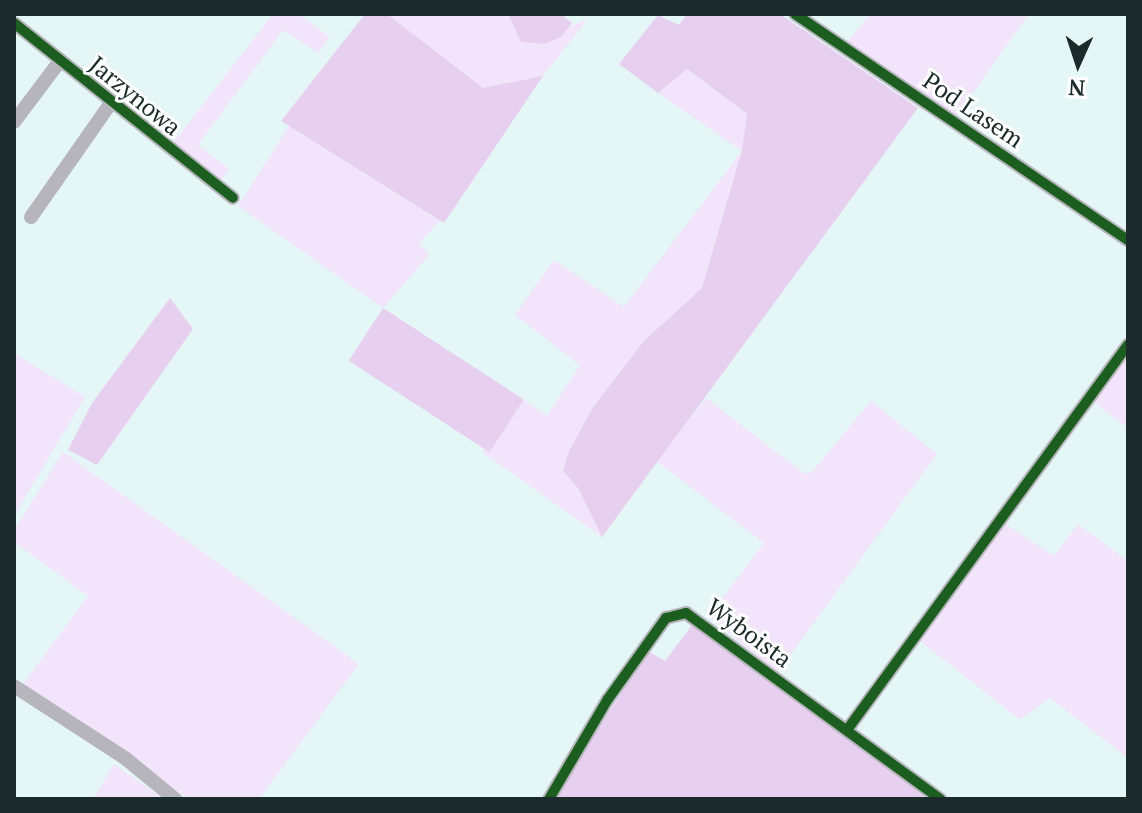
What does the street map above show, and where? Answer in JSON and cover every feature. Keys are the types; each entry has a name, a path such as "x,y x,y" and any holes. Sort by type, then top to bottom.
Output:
{"street":[{"name":"Pod Lasem","path":"795,14 1128,240"},
{"name":"Jarzynowa","path":"14,23 110,104 233,198"},
{"name":"Jarzynowa","path":"14,122 60,61"},
{"name":"Jarzynowa","path":"31,217 110,104"},
{"path":"847,730 1128,345"},
{"name":"Wyboista","path":"549,799 608,699 674,614 686,613 703,622 940,799"},
{"path":"14,686 125,758 175,799"}],"shaded area":[{"path":"273,14 299,14 330,37 318,53 283,30 198,145 229,169 221,180 173,143"},
{"path":"365,14 387,14 483,88 543,76 444,223 281,121"},
{"path":"387,14 552,14 568,28 588,19 543,76 478,89"},
{"path":"508,14 561,14 572,23 561,37 544,44 521,42"},
{"path":"687,14 780,14 918,108 602,537 578,488 563,471 569,451 593,407 644,341 702,288 742,150 747,114 687,69 658,93 619,64 658,15 679,25"},
{"path":"870,14 1029,14 956,117 847,42"},
{"path":"686,69 747,114 742,151 658,93"},
{"path":"289,126 440,221 419,243 429,255 383,308 238,206"},
{"path":"742,152 702,288 644,341 593,407 569,451 563,471 578,488 602,537 482,452 524,400 547,416 580,365 515,315 554,260 624,307"},
{"path":"170,298 193,329 97,465 68,450 92,403"},
{"path":"383,308 524,399 490,452 349,361"},
{"path":"14,353 85,397 14,516"},
{"path":"1128,354 1128,428 1093,402"},
{"path":"706,398 805,474 812,472 871,401 937,454 778,672 708,617 764,543 656,461"},
{"path":"63,452 359,664 259,799 189,799 23,684 88,596 14,542 14,530"},
{"path":"1004,523 1054,556 1078,524 1128,561 1128,758 1050,698 1020,720 919,640"},
{"path":"692,625 848,735 927,799 553,799 648,651 665,661"},
{"path":"114,764 164,799 93,799"}],"cycle path":[{"path":"795,14 1128,240"},
{"path":"14,23 233,198"},
{"path":"847,730 1128,345"},
{"path":"549,799 608,699 666,618 686,613 940,799"}]}
